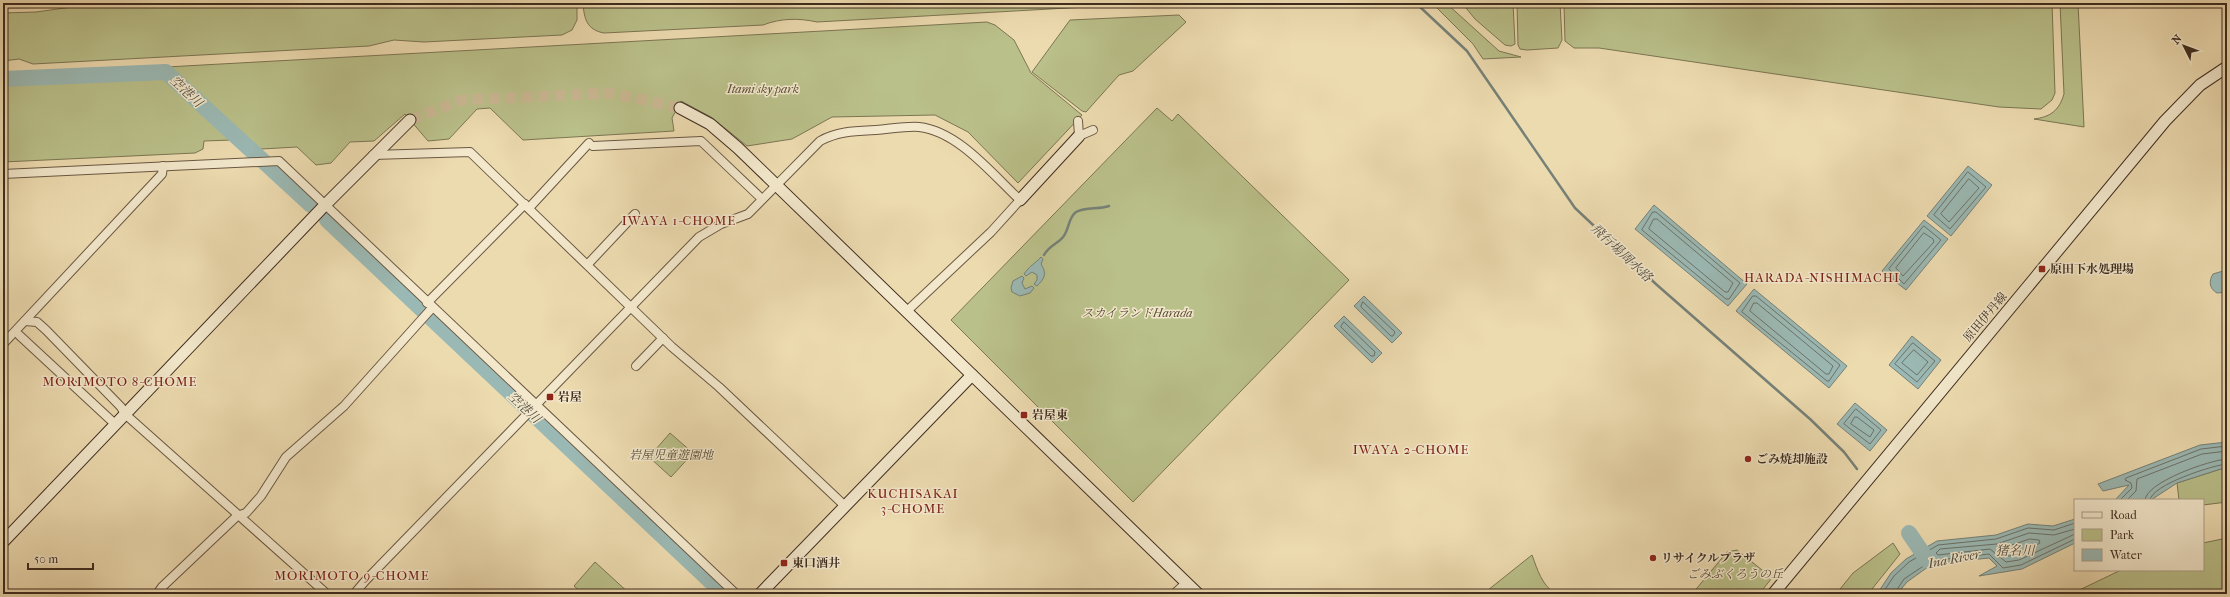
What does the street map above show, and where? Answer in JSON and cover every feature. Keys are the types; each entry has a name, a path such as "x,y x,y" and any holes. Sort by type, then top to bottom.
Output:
{"street":[{"name":"原田伊丹線","path":"1773,594 2165,121 2200,85 2227,67"},
{"path":"680,108 710,124 776,184 1198,594"},
{"path":"3,542 373,155 410,120"},
{"path":"1078,121 1079,136"},
{"path":"354,594 699,237 721,224 748,214 820,140 841,132 920,127 946,136 957,142 1020,200"},
{"path":"907,311 991,232 1079,136 1093,130"},
{"path":"157,594 162,587 237,516 246,513 261,496 286,457 344,406 420,321 430,307 527,206 591,144 701,141 762,199"},
{"path":"373,155 470,152 588,264 663,338 719,387 845,506"},
{"path":"3,174 279,161 534,407 736,594"},
{"path":"3,344 162,174 163,166"},
{"path":"588,264 635,214"},
{"path":"25,321 37,322 46,330 121,407 125,414 237,516 245,519 327,594"},
{"path":"19,335 115,424"},
{"path":"636,366 663,338"},
{"path":"760,594 972,375"},
{"path":"1174,594 1186,583"}],"green space":[{"path":"3,3 119,3 110,4 110,7 194,3 577,3 577,20 572,30 562,35 424,42 394,40 369,46 33,64 19,59 3,61 3,13 36,12 72,7 3,8"},
{"path":"583,3 1158,3 817,22 790,19 763,25 604,33 598,32 590,26 584,14"},
{"path":"1432,3 1446,3 1499,51 1521,57 1483,59 1473,44"},
{"path":"1462,3 1513,3 1515,44 1511,46 1505,45 1475,19"},
{"path":"1517,3 1560,3 1562,40 1558,48 1520,49 1518,45"},
{"path":"1564,3 2052,3 2055,93 2052,100 2041,109 1999,107 1599,48 1574,48 1565,41"},
{"path":"2060,3 2078,3 2084,127 2034,119 2045,117 2057,109 2064,94"},
{"path":"1179,15 1186,22 1133,71 1119,75 1086,112 1082,111 1032,72 1070,20"},
{"name":"Itami sky park","path":"987,22 995,25 1014,40 1031,73 1082,115 1018,183 968,132 935,115 832,117 792,139 747,146 711,117 681,101 672,118 674,131 523,140 490,108 477,109 449,139 428,141 405,114 374,141 350,142 331,163 316,165 297,147 244,150 232,140 204,141 203,149 195,153 3,162 3,78 166,67"},
{"name":"スカイランドHarada","path":"1157,108 1172,121 1178,114 1349,280 1133,502 951,320"},
{"name":"岩屋児童遊園地","path":"670,433 693,453 671,477 649,457"},
{"path":"2227,467 2227,502 2204,505 2204,499 2179,499 2177,483"},
{"path":"2227,538 2227,594 2071,594 2119,571 2204,571 2204,543"},
{"path":"1893,543 1900,554 1868,594 1836,594 1853,573"},
{"name":"ごみぶくろうの丘","path":"1737,550 1772,578 1759,594 1692,594 1727,552"},
{"path":"1532,555 1543,581 1555,594 1483,594"},
{"path":"595,562 630,594 583,594 574,586"}],"water":[{"path":"1968,166 1992,185 1951,236 1927,216"},
{"path":"1654,205 1747,284 1728,306 1635,229"},
{"path":"1924,220 1948,239 1906,290 1882,271"},
{"path":"1041,257 1043,259 1041,264 1044,271 1044,276 1042,281 1037,286 1034,284 1037,280 1037,275 1032,272 1026,276 1024,274"},
{"path":"2223,271 2227,273 2227,292 2217,293 2211,287 2210,282 2213,274"},
{"path":"1022,276 1024,278 1022,283 1025,289 1032,286 1034,288 1030,293 1020,296 1012,292 1011,288 1013,281"},
{"path":"1754,289 1847,366 1829,388 1736,311"},
{"path":"1364,296 1402,333 1392,343 1354,306"},
{"path":"1344,316 1382,353 1372,363 1334,326"},
{"path":"1912,336 1941,360 1918,389 1889,365"},
{"path":"1855,403 1887,430 1870,451 1837,424"},
{"path":"2227,442 2227,467 2177,483 2153,499 2116,499 2129,485 2103,491 2098,484 2200,445"},
{"name":"猪名川","path":"2074,519 2074,543 2022,569 1979,576 1997,566 1989,558 1932,564 1907,582 1897,594 1877,594 1891,573 1906,559 1937,541 1996,535 2028,524 2053,526"}],"waterway":[{"name":"飛行場周水路","path":"1419,6 1467,51 1575,208 1657,285 1810,419 1844,452 1857,469"},
{"name":"空港川","path":"3,79 166,72 311,205"},
{"path":"1044,255 1049,248 1061,240 1069,222 1076,212 1084,209 1109,206"},
{"name":"空港川","path":"327,220 724,594"},
{"name":"飛行場周水路","path":"1909,533 1928,561"}],"tunnel":[{"path":"410,120 462,100 611,93 680,108"}],"place":[{"name":"原田下水処理場","path":"2042,269"},
{"name":"岩屋","path":"550,397"},
{"name":"岩屋東","path":"1024,415"},
{"name":"ごみ焼却施設","path":"1748,459"},
{"name":"リサイクルプラザ","path":"1653,558"},
{"name":"東口酒井","path":"784,563"}],"district":[{"name":"IWAYA 1-CHOME","path":"679,220"},
{"name":"HARADA-NISHIMACHI","path":"1822,277"},
{"name":"MORIMOTO 8-CHOME","path":"120,381"},
{"name":"IWAYA 2-CHOME","path":"1411,449"},
{"name":"KUCHISAKAI 3-CHOME","path":"913,500"},
{"name":"MORIMOTO 9-CHOME","path":"352,575"}],"water label":[{"name":"Ina River","path":"1954,558"}]}
